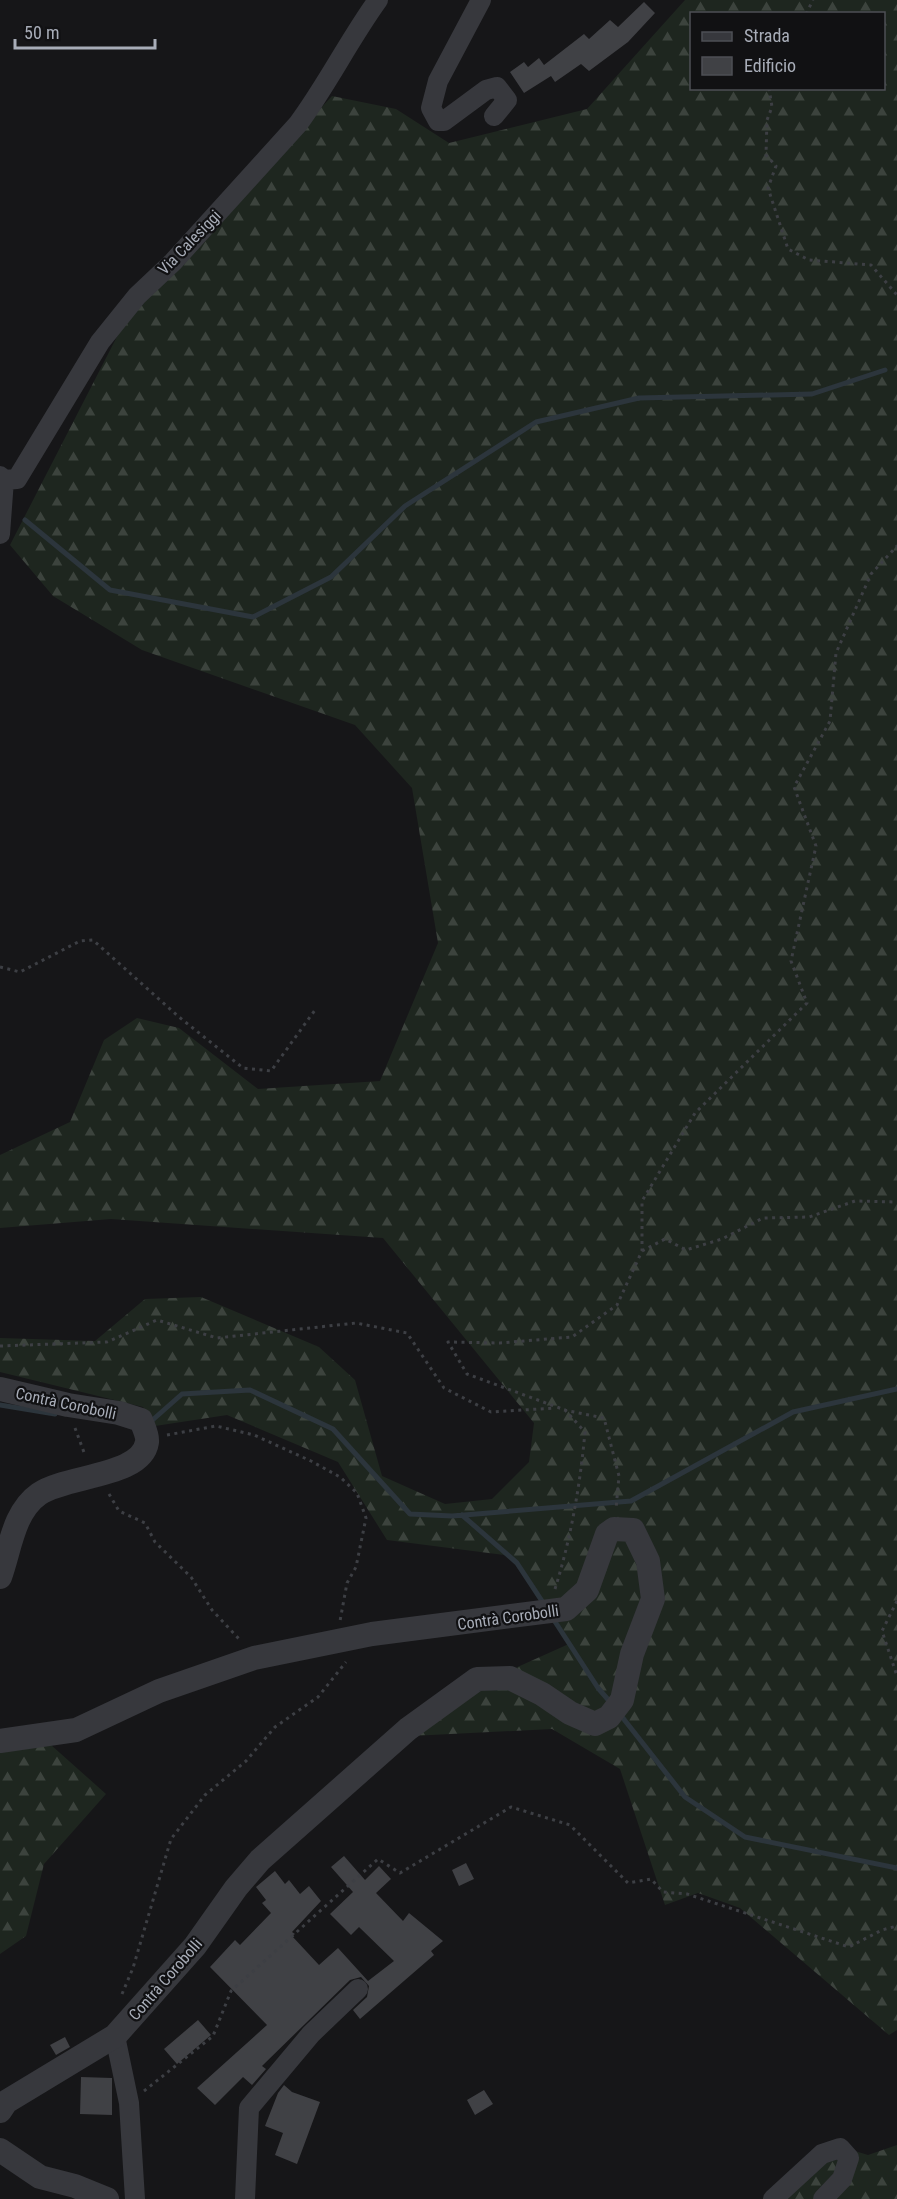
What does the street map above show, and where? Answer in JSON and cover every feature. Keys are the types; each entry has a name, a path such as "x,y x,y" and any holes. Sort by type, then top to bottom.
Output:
{"street":[{"name":"Via Calesiggi","path":"0,534 2,478 17,479 100,342 131,303 270,157 298,124 313,104 348,41 378,0"},
{"path":"481,0 438,81 431,108 438,121 444,121 486,90 497,87 507,100 494,116"},
{"name":"Contrà Corobolli","path":"0,1389 68,1405 119,1413 145,1433"},
{"path":"0,1577 20,1516 38,1494 70,1480 125,1468 143,1455 145,1433"},
{"name":"Contrà Corobolli","path":"0,1741 76,1730 159,1691 255,1658 346,1648 566,1609 587,1590 608,1534 614,1529 633,1530 648,1561 652,1599 616,1708 595,1724 570,1713 542,1694 510,1678 477,1679 408,1729 260,1860 236,1888 195,1946 115,2036 6,2102 0,2111"},
{"path":"245,2199 249,2108 311,2034 358,1989"},
{"path":"115,2036 129,2103 135,2199"},
{"path":"773,2199 822,2154 840,2148 849,2158 848,2164 842,2179 823,2199"},
{"path":"0,2150 40,2177 75,2186 107,2199"}],"path":[{"path":"769,90 772,107 767,120 766,155 776,166 768,188 788,249 809,260 871,266 897,295"},
{"path":"554,1592 566,1555 580,1486 585,1432 565,1410 467,1374 448,1342 500,1343 573,1337 617,1305 642,1251 642,1201 695,1113 807,1004 790,961 816,846 794,787 830,722 836,653 871,574 897,546"},
{"path":"0,967 20,972 80,941 93,940 180,1017 243,1068 271,1071 315,1010"},
{"path":"642,1251 665,1239 686,1250 722,1239 763,1218 809,1217 855,1201 897,1202"},
{"path":"0,1346 106,1342 157,1320 217,1338 356,1323 407,1333 444,1388 491,1412 551,1407 604,1418 619,1476 614,1529"},
{"path":"68,1405 82,1452 98,1473 119,1511 145,1523 155,1542 191,1578 212,1610 255,1658"},
{"path":"115,2036 122,1995 133,1968 171,1839 205,1795 246,1761 275,1728 318,1697 346,1648 340,1624 342,1605 347,1584 356,1567 366,1518 357,1493 340,1477 254,1435 216,1426 145,1433"},
{"path":"897,1600 882,1631 897,1676"},
{"path":"129,2103 213,2036 231,1991 378,1859 400,1873 512,1807 570,1825 628,1883 651,1879 663,1892 687,1894 849,1947 882,1930 897,1926"}],"green space":[{"path":"685,0 897,0 897,2030 889,2035 740,1908 698,1893 665,1905 620,1769 552,1729 411,1736 471,1688 571,1643 511,1556 387,1540 338,1462 227,1415 155,1426 143,1407 0,1372 0,1338 95,1341 145,1299 201,1297 319,1347 355,1380 382,1476 445,1504 492,1499 529,1462 534,1423 383,1238 111,1219 0,1228 0,1155 70,1122 104,1040 137,1018 179,1028 258,1089 380,1081 438,943 412,788 355,725 142,650 53,596 10,545 125,321 332,96 396,109 449,143 587,109"},
{"path":"0,1744 51,1745 106,1794 44,1864 26,1936 0,1954"},
{"path":"835,2145 868,2155 897,2145 897,2199 782,2199"}],"building":[{"path":"644,2 655,13 628,42 589,71 581,64 555,82 551,76 524,93 510,72 524,62 528,67 539,58 544,65 584,34 589,39 610,20 618,27"},
{"path":"344,1856 365,1880 379,1866 391,1879 376,1893 403,1921 409,1913 443,1941 431,1951 434,1955 360,2019 353,2010 367,1997 369,1986 361,1977 350,1980 262,2066 266,2069 252,2085 243,2077 215,2105 197,2088 267,2025 210,1967 235,1940 240,1945 271,1913 262,1903 266,1900 256,1887 275,1871 285,1884 289,1880 300,1894 309,1886 321,1901 292,1932 295,1934 292,1936 319,1965 338,1948 368,1981 394,1961 359,1927 351,1935 330,1914 353,1892 331,1867"},
{"path":"466,1863 474,1879 459,1886 452,1870"},
{"path":"198,2020 211,2035 177,2064 164,2049"},
{"path":"65,2037 70,2047 56,2055 50,2045"},
{"path":"81,2077 112,2078 112,2115 80,2114"},
{"path":"284,2085 292,2092 320,2102 297,2164 275,2155 283,2133 265,2126 278,2093"},
{"path":"484,2090 493,2104 475,2115 467,2100"}],"waterway":[{"path":"25,520 110,590 253,617 331,577 405,506 536,422 639,398 812,394 885,370"},
{"path":"148,1424 182,1394 250,1390 333,1429 410,1514 452,1516 631,1501 793,1412 897,1389"},
{"path":"0,1405 55,1414"},
{"path":"462,1515 517,1563 544,1604"},
{"path":"552,1617 598,1688 611,1703"},
{"path":"619,1713 685,1797 745,1837 897,1868"}]}
